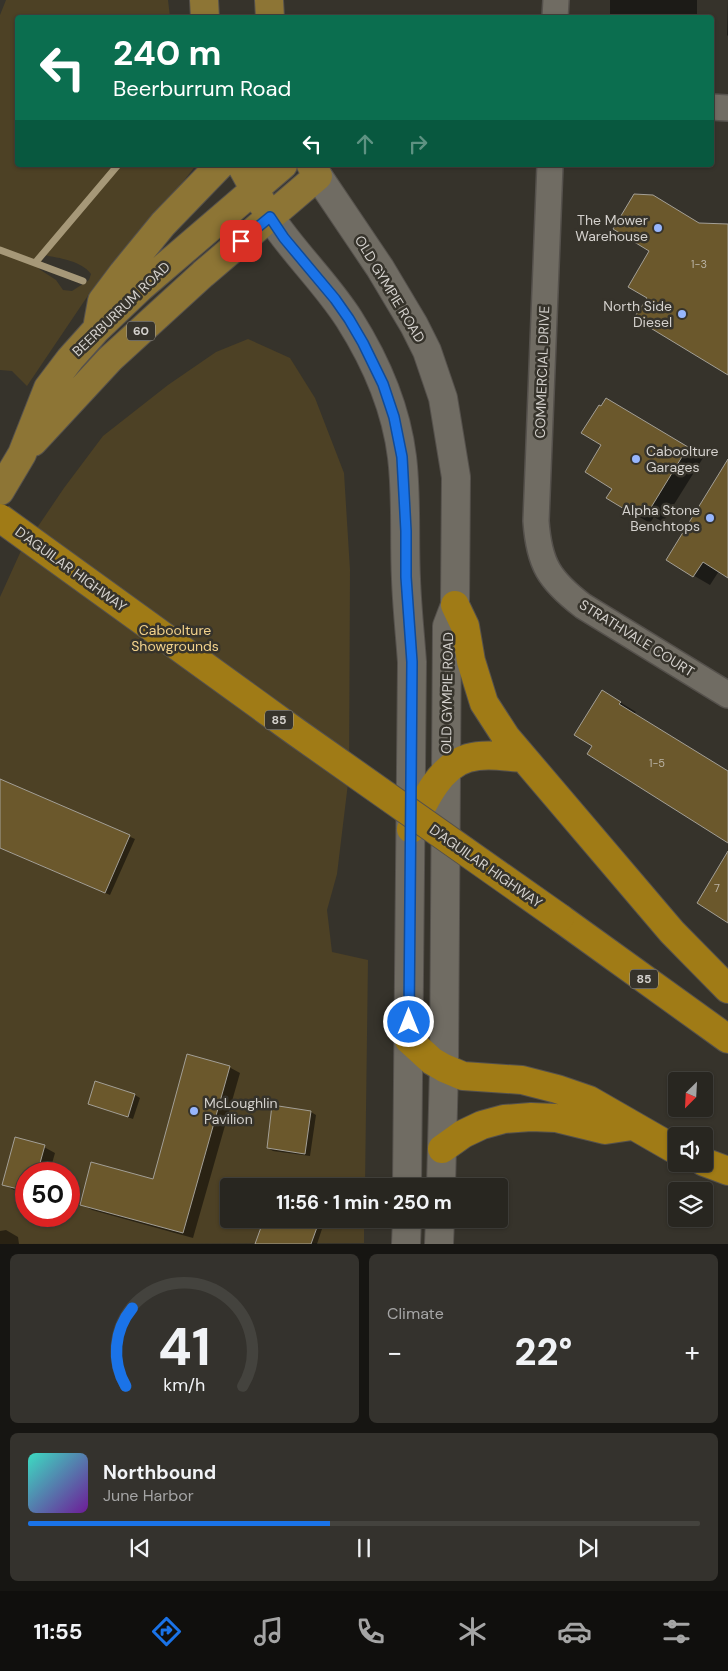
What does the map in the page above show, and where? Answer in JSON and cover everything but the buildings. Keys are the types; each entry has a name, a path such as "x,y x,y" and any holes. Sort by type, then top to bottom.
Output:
{"highway":[{"name":"D'AGUILAR HIGHWAY","path":"0,518 296,732 728,1039"},
{"path":"455,605 464,626 471,661 484,703 523,758 672,932 728,989"},
{"path":"411,829 426,797 446,770 467,758 490,755 523,758"},
{"path":"409,1040 422,1053 444,1068 463,1076 522,1080 557,1089 589,1100 668,1146"},
{"path":"442,1149 469,1131 504,1119 556,1118 604,1130 632,1126"},
{"path":"713,1165 728,1171"}],"main road":[{"path":"204,0 205,15"},
{"path":"269,0 270,15"},
{"path":"96,330 102,301 107,294 163,224 218,167"},
{"path":"242,167 284,238 324,285 349,319 383,384 394,417 402,457 406,531 406,577 412,662 407,1178"},
{"name":"BEERBURRUM ROAD","path":"0,491 22,454 48,388 70,359 96,330 142,287 281,167"},
{"name":"BEERBURRUM ROAD","path":"22,454 110,359 203,274 270,217 321,169"},
{"name":"OLD GYMPIE ROAD","path":"321,169 406,310 427,351 443,398 456,477 455,605 447,626 444,1068 441,1178"},
{"path":"406,1244 407,1228"},
{"path":"439,1244 440,1228"}],"street":[{"path":"555,15 556,0"},
{"path":"714,107 728,108"},
{"name":"COMMERCIAL DRIVE","path":"550,167 536,521 537,540 543,561 551,576"},
{"name":"STRATHVALE COURT","path":"551,576 565,592 583,606 728,695"}],"green space":[{"path":"6,0 168,0 170,15 15,15 15,167 194,167 167,203 87,297 27,386 12,371 0,370 0,15","holes":["44,255 82,266 91,274 89,280 72,291 63,290 56,280 39,269"]},
{"name":"Caboolture Showgrounds","path":"248,339 290,358 315,398 344,473 350,570 349,775 337,874 327,910 332,952 368,960 365,1178 220,1178 220,1228 364,1228 364,1243 0,1244 0,597 20,553 64,488 103,436 168,385 216,352"}],"waterway":[{"path":"35,263 116,167"},
{"path":"0,250 83,281"}],"place":[{"name":"The Mower Warehouse","path":"658,228"},
{"name":"North Side Diesel","path":"682,314"},
{"name":"Caboolture Garages","path":"636,459"},
{"name":"Alpha Stone Benchtops","path":"710,518"},
{"name":"McLoughlin Pavilion","path":"194,1111"}],"route":[{"path":"241,241 270,217 284,238 324,285 349,319 383,384 394,417 402,457 406,531 406,577 412,662 409,1022"}]}
